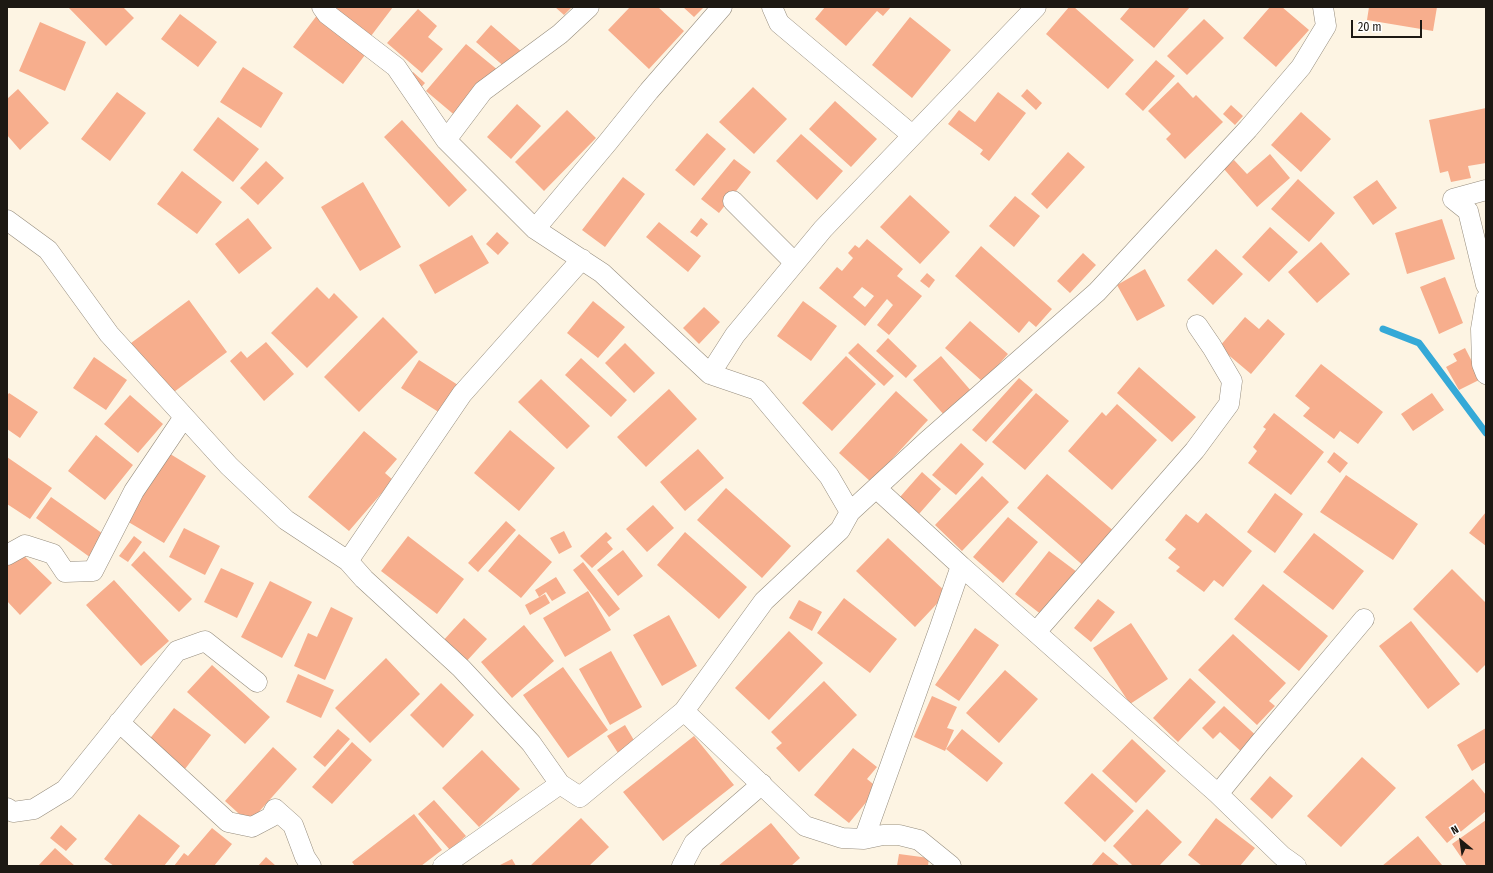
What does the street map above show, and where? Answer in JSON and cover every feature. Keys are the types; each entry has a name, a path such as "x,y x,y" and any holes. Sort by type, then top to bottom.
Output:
{"street":[{"path":"322,7 327,14 396,67 446,140 535,229 602,273 710,374 757,390 829,476 850,512"},
{"path":"446,140 483,91 560,34 589,7"},
{"path":"535,229 649,91 722,7"},
{"path":"772,7 779,23 912,135"},
{"path":"710,374 735,335 823,228 1036,7"},
{"path":"7,220 48,250 109,334 229,466 286,520 348,561 364,579 461,668 531,742 560,784 580,797 684,711 764,601 840,530 850,512 926,442 1096,292 1248,129 1301,67 1326,26 1323,7"},
{"path":"1486,190 1453,199 1468,211 1486,285"},
{"path":"733,201 795,263"},
{"path":"348,561 462,394 582,259"},
{"path":"1486,299 1482,329 1482,364 1486,374"},
{"path":"1036,632 1195,450 1229,404 1232,381 1197,325"},
{"path":"7,555 25,545 53,554 65,572 93,571 134,491 184,417"},
{"path":"876,488 961,566 1218,794 1284,863"},
{"path":"864,839 961,566"},
{"path":"1218,794 1364,619"},
{"path":"9,813 34,809 65,790 177,652 205,641 257,682"},
{"path":"684,711 805,826 842,838 864,839 883,835 899,835 918,840 951,866"},
{"path":"119,722 228,822 252,827 271,817 275,809 293,825 304,857 311,866"},
{"path":"443,866 560,784"},
{"path":"682,866 694,843 762,784"}],"building":[{"path":"68,7 123,7 134,18 106,46"},
{"path":"338,7 393,7 371,36 335,10"},
{"path":"555,7 572,7 564,15"},
{"path":"630,7 658,7 684,31 649,69 608,30"},
{"path":"683,7 704,7 694,17"},
{"path":"825,7 891,7 883,16 877,11 846,46 815,19"},
{"path":"1069,7 1074,7 1134,60 1108,89 1046,34"},
{"path":"1130,7 1190,7 1154,48 1120,19"},
{"path":"1270,7 1282,7 1309,30 1276,67 1243,38"},
{"path":"1369,7 1437,7 1433,31 1367,20"},
{"path":"418,9 437,26 428,37 443,49 422,73 387,43"},
{"path":"180,14 217,42 198,67 161,39"},
{"path":"318,14 368,51 343,84 293,47"},
{"path":"910,17 951,50 912,98 872,65"},
{"path":"1204,19 1224,38 1187,75 1167,56"},
{"path":"40,22 86,42 65,91 19,71"},
{"path":"491,25 522,52 507,69 476,42"},
{"path":"466,44 499,71 458,118 426,91"},
{"path":"1156,60 1175,76 1143,111 1125,94"},
{"path":"243,67 283,93 261,128 220,102"},
{"path":"413,72 425,83 416,93 404,82"},
{"path":"1178,82 1193,98 1196,95 1223,122 1185,159 1166,139 1171,134 1148,111"},
{"path":"753,87 787,119 754,154 719,122"},
{"path":"18,89 49,123 20,150 7,135 7,99"},
{"path":"1027,89 1042,103 1036,110 1021,96"},
{"path":"117,92 146,113 110,161 81,139"},
{"path":"998,92 1026,113 989,161 980,154 983,150 948,124 959,110 975,122"},
{"path":"835,101 877,139 851,167 809,129"},
{"path":"517,104 541,126 511,159 487,137"},
{"path":"1231,105 1243,116 1235,125 1223,114"},
{"path":"1486,108 1486,163 1468,166 1471,178 1451,182 1448,171 1440,173 1429,120"},
{"path":"567,110 596,138 544,191 515,162"},
{"path":"1301,112 1331,139 1301,172 1271,145"},
{"path":"218,117 259,149 233,182 193,150"},
{"path":"402,120 467,190 449,207 384,137"},
{"path":"707,133 726,149 694,186 675,170"},
{"path":"801,134 843,171 817,200 776,161"},
{"path":"1068,152 1085,167 1047,209 1031,194"},
{"path":"1270,154 1290,178 1257,207 1224,169 1234,160 1247,174"},
{"path":"734,159 751,172 719,213 701,199"},
{"path":"266,161 284,178 258,205 240,188"},
{"path":"182,171 222,202 197,234 157,204"},
{"path":"623,177 645,194 605,247 582,230"},
{"path":"1298,179 1335,213 1309,242 1271,209"},
{"path":"1377,180 1397,208 1373,225 1353,197"},
{"path":"363,182 401,247 360,271 321,207"},
{"path":"910,195 950,232 920,264 880,227"},
{"path":"1015,196 1040,216 1014,247 989,226"},
{"path":"248,218 272,248 239,274 215,244"},
{"path":"701,218 708,224 697,237 690,232"},
{"path":"1442,219 1455,259 1407,274 1395,233"},
{"path":"659,222 701,256 688,272 646,237"},
{"path":"1270,227 1298,252 1269,282 1242,257"},
{"path":"497,232 509,243 498,255 486,244"},
{"path":"472,235 489,263 435,294 419,265"},
{"path":"867,239 903,269 897,276 922,296 889,335 877,325 893,305 887,299 865,326 819,288 837,267 842,271 853,258 848,253 855,245 859,248","holes":["862,287 874,296 865,307 853,297"]},
{"path":"1321,242 1350,274 1317,303 1288,272"},
{"path":"981,246 1052,309 1036,327 1029,321 1019,333 955,276"},
{"path":"1216,249 1243,274 1213,305 1187,280"},
{"path":"1083,253 1096,265 1070,293 1057,281"},
{"path":"1145,269 1165,306 1137,321 1117,285"},
{"path":"927,273 935,280 929,288 920,281"},
{"path":"1445,277 1463,323 1439,334 1420,287"},
{"path":"317,287 329,299 334,293 358,317 307,368 271,333"},
{"path":"189,300 227,352 166,398 127,346"},
{"path":"593,301 625,327 598,358 567,333"},
{"path":"803,301 837,326 811,361 777,336"},
{"path":"704,307 720,322 699,344 683,328"},
{"path":"383,317 418,352 359,412 324,377"},
{"path":"1245,317 1259,329 1268,319 1285,334 1251,374 1219,347"},
{"path":"970,321 1008,354 983,382 945,348"},
{"path":"888,338 917,366 906,378 876,351"},
{"path":"266,342 294,374 264,401 230,361 241,351 247,358"},
{"path":"625,343 655,373 634,393 605,363"},
{"path":"858,343 894,376 884,386 848,353"},
{"path":"1465,348 1481,379 1459,390 1446,367 1457,361 1453,354"},
{"path":"846,356 876,384 832,431 802,403"},
{"path":"941,356 972,392 945,416 913,380"},
{"path":"94,357 127,380 106,410 73,388"},
{"path":"581,358 627,400 611,417 565,375"},
{"path":"419,360 458,385 440,413 401,388"},
{"path":"1321,364 1383,412 1358,444 1340,431 1334,439 1303,416 1310,408 1295,396"},
{"path":"1139,367 1196,417 1172,442 1117,393"},
{"path":"1019,378 1033,390 986,442 972,430"},
{"path":"541,379 590,426 567,449 518,402"},
{"path":"669,389 697,419 646,467 617,437"},
{"path":"896,391 928,420 871,482 839,453"},
{"path":"9,393 38,412 20,438 7,429 7,396"},
{"path":"1036,393 1069,421 1025,470 992,442"},
{"path":"1432,393 1444,410 1413,431 1401,414"},
{"path":"130,395 163,424 138,453 104,424"},
{"path":"1117,404 1157,440 1112,490 1068,451 1102,412 1106,416"},
{"path":"1274,413 1324,452 1291,495 1248,463 1257,451 1253,447 1266,429 1263,427"},
{"path":"510,430 555,468 519,511 474,473"},
{"path":"364,431 397,459 385,473 393,480 349,531 308,497"},
{"path":"96,435 133,465 105,500 68,471"},
{"path":"961,443 984,464 956,495 932,475"},
{"path":"698,449 724,478 685,511 660,482"},
{"path":"167,452 206,476 164,543 125,520"},
{"path":"1334,452 1348,463 1340,473 1327,462"},
{"path":"7,457 52,488 30,519 7,504"},
{"path":"922,472 941,489 919,514 900,497"},
{"path":"1047,474 1116,533 1086,568 1017,508"},
{"path":"1346,475 1418,524 1393,560 1320,512"},
{"path":"982,476 1009,502 962,551 935,525"},
{"path":"726,488 791,546 762,578 697,520"},
{"path":"1275,493 1303,514 1275,553 1247,532"},
{"path":"51,497 106,536 91,558 36,518"},
{"path":"653,505 674,528 647,552 626,529"},
{"path":"1486,512 1486,546 1469,533"},
{"path":"1206,513 1252,551 1223,587 1214,580 1204,592 1176,571 1180,567 1168,558 1176,549 1165,540 1186,514 1198,523"},
{"path":"1008,517 1038,542 1003,583 973,557"},
{"path":"506,521 516,530 478,572 468,563"},
{"path":"184,528 220,546 205,575 169,557"},
{"path":"564,531 572,547 559,554 550,538"},
{"path":"606,532 612,538 607,542 613,549 592,568 580,556"},
{"path":"685,532 747,587 719,619 657,565"},
{"path":"1314,533 1364,571 1333,610 1283,572"},
{"path":"519,534 552,562 521,598 488,571"},
{"path":"134,536 142,542 128,562 119,556"},
{"path":"408,536 464,579 437,614 381,571"},
{"path":"888,538 947,593 915,627 856,571"},
{"path":"623,550 643,576 618,596 597,570"},
{"path":"144,551 192,599 179,612 131,565"},
{"path":"1049,551 1081,575 1047,619 1015,594"},
{"path":"20,552 52,583 20,615 7,601 7,565"},
{"path":"583,562 620,609 609,617 573,570"},
{"path":"221,568 254,583 237,618 204,602"},
{"path":"1452,569 1486,603 1486,664 1477,673 1413,609"},
{"path":"556,577 566,593 552,601 546,592 539,597 535,590"},
{"path":"114,580 169,641 141,666 86,605"},
{"path":"270,581 312,602 282,658 241,637"},
{"path":"1263,584 1328,636 1299,671 1234,619"},
{"path":"588,591 611,630 565,657 543,618"},
{"path":"545,594 550,603 530,615 525,605"},
{"path":"844,598 897,639 870,673 817,633"},
{"path":"1098,599 1115,612 1091,642 1074,628"},
{"path":"799,600 822,612 812,631 789,618"},
{"path":"331,607 353,618 325,680 294,666 308,633 317,637"},
{"path":"669,615 697,666 662,686 633,635"},
{"path":"464,618 487,639 464,664 441,643"},
{"path":"1411,621 1460,684 1428,709 1379,646"},
{"path":"1131,623 1168,679 1130,704 1093,648"},
{"path":"524,625 554,661 512,698 481,662"},
{"path":"975,628 999,645 959,701 935,685"},
{"path":"789,631 823,663 769,720 735,688"},
{"path":"1233,634 1286,683 1269,701 1275,706 1257,725 1198,670"},
{"path":"611,651 642,707 610,725 579,669"},
{"path":"386,658 420,694 370,743 335,708"},
{"path":"212,665 270,717 245,744 187,692"},
{"path":"563,667 608,730 568,758 523,695"},
{"path":"1005,670 1038,699 999,743 966,713"},
{"path":"298,674 334,690 321,718 286,702"},
{"path":"1190,678 1216,702 1178,742 1153,718"},
{"path":"824,681 857,715 799,772 776,748 782,743 771,732"},
{"path":"441,683 474,715 443,748 410,715"},
{"path":"932,696 957,707 947,728 954,730 945,751 914,737"},
{"path":"1224,706 1261,740 1246,756 1220,732 1213,739 1202,728"},
{"path":"174,708 211,735 185,769 148,741"},
{"path":"625,725 635,742 618,753 607,736"},
{"path":"1486,728 1486,762 1472,771 1457,745"},
{"path":"338,729 350,739 325,767 313,757"},
{"path":"962,729 1003,763 987,782 946,749"},
{"path":"694,736 734,785 663,841 623,792"},
{"path":"1132,739 1166,771 1136,803 1102,771"},
{"path":"352,742 372,760 332,804 312,787"},
{"path":"273,747 297,769 249,823 225,801"},
{"path":"853,748 877,767 867,779 878,788 849,823 814,795"},
{"path":"482,750 520,789 479,827 442,788"},
{"path":"1362,757 1396,788 1341,847 1307,816"},
{"path":"1092,773 1134,811 1105,842 1064,803"},
{"path":"1270,776 1293,796 1272,819 1250,799"},
{"path":"1473,779 1486,795 1486,811 1447,843 1425,817"},
{"path":"434,800 466,836 450,850 418,814"},
{"path":"1147,809 1182,842 1159,866 1133,866 1113,846"},
{"path":"139,814 180,846 164,866 114,866 104,859"},
{"path":"414,814 442,850 421,866 355,866 352,862"},
{"path":"581,818 609,847 589,866 530,866"},
{"path":"1216,818 1255,848 1240,866 1202,866 1188,855"},
{"path":"1486,820 1486,866 1467,866 1452,844"},
{"path":"771,823 800,858 791,866 718,866"},
{"path":"61,825 77,839 66,851 50,838"},
{"path":"212,828 232,844 214,866 174,866 184,853 188,856"},
{"path":"1418,836 1442,865 1441,866 1382,866"},
{"path":"55,848 75,866 38,866"},
{"path":"1103,852 1120,866 1091,866"},
{"path":"899,854 929,858 928,866 897,866"},
{"path":"266,857 276,866 258,866"},
{"path":"512,859 516,866 498,866"}],"waterway":[{"path":"1383,329 1419,343 1486,433"}]}
